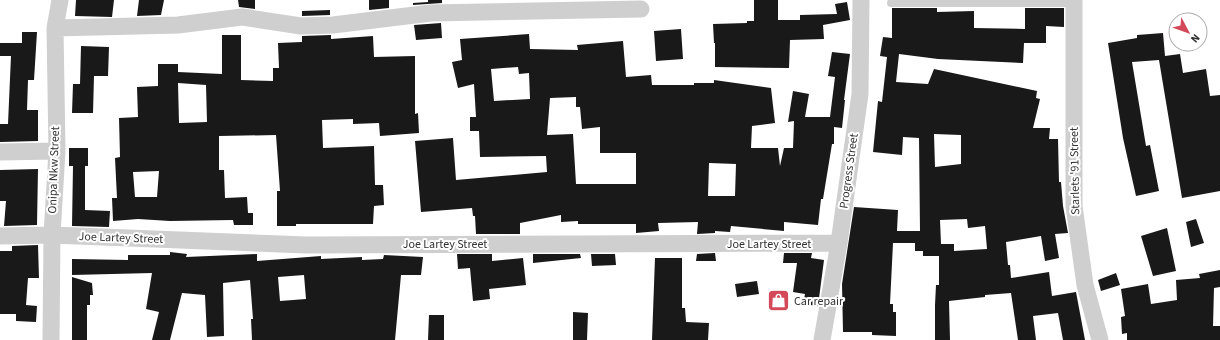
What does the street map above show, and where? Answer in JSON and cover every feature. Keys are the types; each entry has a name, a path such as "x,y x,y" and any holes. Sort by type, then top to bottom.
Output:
{"street":[{"name":"Onipa Nkw Street","path":"51,340 52,235 56,151 55,28 60,0"},
{"name":"Progress Street","path":"822,340 860,94 861,0"},
{"name":"Starlets '91 Street","path":"1074,2 1074,206 1085,285 1100,340"},
{"path":"55,28 178,25 242,18 301,26 333,25 430,13 641,9"},
{"path":"0,152 56,151"},
{"name":"Joe Lartey Street","path":"0,236 52,235 306,245 838,244"}],"lane":[{"path":"891,3 1074,2"}],"building":[{"path":"76,0 114,0 112,17 75,16"},
{"path":"139,0 164,0 161,15 137,16"},
{"path":"238,0 255,0 255,9 239,7"},
{"path":"369,0 389,0 389,8 369,10"},
{"path":"428,0 442,0 442,3 413,5 413,3 428,2"},
{"path":"754,0 778,0 778,20 800,20 800,15 837,14 835,4 847,2 850,20 823,25 824,39 790,40 789,68 715,67 713,24 747,23 747,21 754,21"},
{"path":"892,8 937,8 937,12 974,11 974,28 1025,29 1025,8 1064,8 1064,27 1046,26 1046,43 1024,43 1023,63 938,59 899,54 896,82 928,84 934,69 1037,91 1036,98 1040,99 1033,128 1050,128 1049,139 1058,139 1059,182 1061,182 1063,206 1068,233 1055,234 1059,258 1045,261 1041,236 1006,242 1008,265 1010,265 1011,278 1049,272 1052,296 1076,292 1085,340 1063,340 1058,313 1033,316 1036,340 1018,340 1011,293 985,295 985,297 949,301 950,340 935,340 935,305 936,285 939,285 939,256 923,256 923,251 915,251 915,243 893,243 890,304 893,304 893,312 896,312 896,336 872,335 872,332 843,332 842,284 854,207 898,210 897,231 920,231 919,138 903,137 902,155 873,152 878,101 882,102 887,57 880,56 883,37 892,38","holes":["934,134 961,135 961,164 935,167","967,219 968,228 985,226 987,249 954,251 954,244 941,244 940,220"]},
{"path":"330,10 330,15 302,16 302,11"},
{"path":"441,23 442,38 416,40 414,25"},
{"path":"681,29 683,59 656,61 654,31"},
{"path":"22,32 37,32 34,80 28,80 27,110 38,110 38,141 0,142 0,124 8,124 11,56 0,56 0,43 22,43"},
{"path":"1163,33 1165,56 1180,54 1183,73 1206,69 1210,96 1220,95 1220,191 1182,198 1159,60 1132,62 1146,146 1150,145 1159,191 1136,196 1123,138 1108,43 1137,38 1137,35"},
{"path":"529,34 530,49 578,50 577,45 623,41 626,77 651,75 652,85 694,85 694,83 714,83 714,80 771,88 775,123 752,126 751,148 778,148 780,166 784,148 793,148 794,121 788,122 793,91 809,94 805,117 830,117 835,77 828,76 832,52 850,54 842,128 834,127 834,144 832,144 823,199 821,199 818,225 784,222 784,231 731,226 730,232 715,231 715,233 697,234 698,222 658,223 659,231 636,233 636,224 578,224 578,221 561,222 561,215 520,223 520,234 476,234 475,216 473,216 472,208 421,212 415,141 453,138 456,180 547,172 546,156 480,157 479,131 470,131 470,117 476,117 474,84 458,88 452,62 462,60 460,39","holes":["518,67 519,74 529,73 530,99 494,101 491,69","576,97 576,107 580,107 582,129 600,127 600,153 636,153 636,184 576,184 573,134 547,135 550,98","709,163 736,164 735,196 708,196"]},
{"path":"222,35 241,35 241,80 273,81 273,68 279,68 278,43 302,42 302,36 331,35 331,39 373,36 374,57 415,56 415,114 418,113 419,133 380,136 379,123 353,124 353,119 322,120 323,148 374,146 375,185 383,185 384,205 374,206 373,224 296,224 296,226 277,226 277,191 280,191 276,135 219,136 219,170 224,170 225,198 247,197 248,213 253,213 253,225 234,225 233,220 170,221 138,219 113,221 112,198 117,198 115,158 120,157 119,118 138,117 137,87 158,86 158,64 178,64 178,72 222,74","holes":["178,83 206,85 207,122 179,123","159,171 157,197 135,197 133,172"]},
{"path":"81,46 109,47 108,76 94,76 93,113 72,113 73,84 80,84"},
{"path":"69,148 88,148 88,166 85,166 85,210 110,211 109,227 72,226 73,166 69,166"},
{"path":"38,169 37,225 4,226 6,201 0,201 0,170"},
{"path":"1196,219 1204,243 1191,247 1186,222"},
{"path":"1167,228 1176,271 1153,276 1141,236"},
{"path":"38,245 39,278 28,278 26,305 37,306 36,322 16,321 16,314 0,314 0,251 12,251 12,246"},
{"path":"170,252 187,254 186,257 257,254 257,261 321,256 321,259 362,257 362,260 383,259 384,255 423,257 421,275 401,275 395,340 252,340 251,319 253,319 250,280 223,283 224,336 207,337 205,295 182,293 170,340 152,340 159,312 146,309 152,273 72,275 72,259 128,260 128,255 170,255","holes":["304,275 306,299 280,301 278,277"]},
{"path":"715,253 716,261 696,261 697,254"},
{"path":"784,253 812,253 811,258 824,260 818,306 803,304 805,294 793,292 797,263 783,263"},
{"path":"457,254 492,254 492,261 523,258 526,285 489,289 490,299 473,301 470,268 458,269"},
{"path":"533,254 580,254 581,258 533,263"},
{"path":"591,254 615,254 616,265 592,266"},
{"path":"655,258 682,258 682,308 685,308 686,322 709,323 708,340 652,340"},
{"path":"1220,270 1220,287 1214,288 1213,326 1220,326 1220,340 1127,340 1127,333 1122,334 1121,317 1125,316 1121,289 1148,284 1151,304 1177,300 1176,280 1200,278 1199,274"},
{"path":"1116,273 1120,285 1101,291 1098,280"},
{"path":"72,277 92,283 93,295 90,295 90,305 87,305 87,340 72,340"},
{"path":"757,281 759,294 737,297 735,284"},
{"path":"573,312 588,313 587,340 573,340"},
{"path":"429,315 444,315 444,340 428,340"}],"place":[{"name":"Car repair","path":"779,301"}]}
